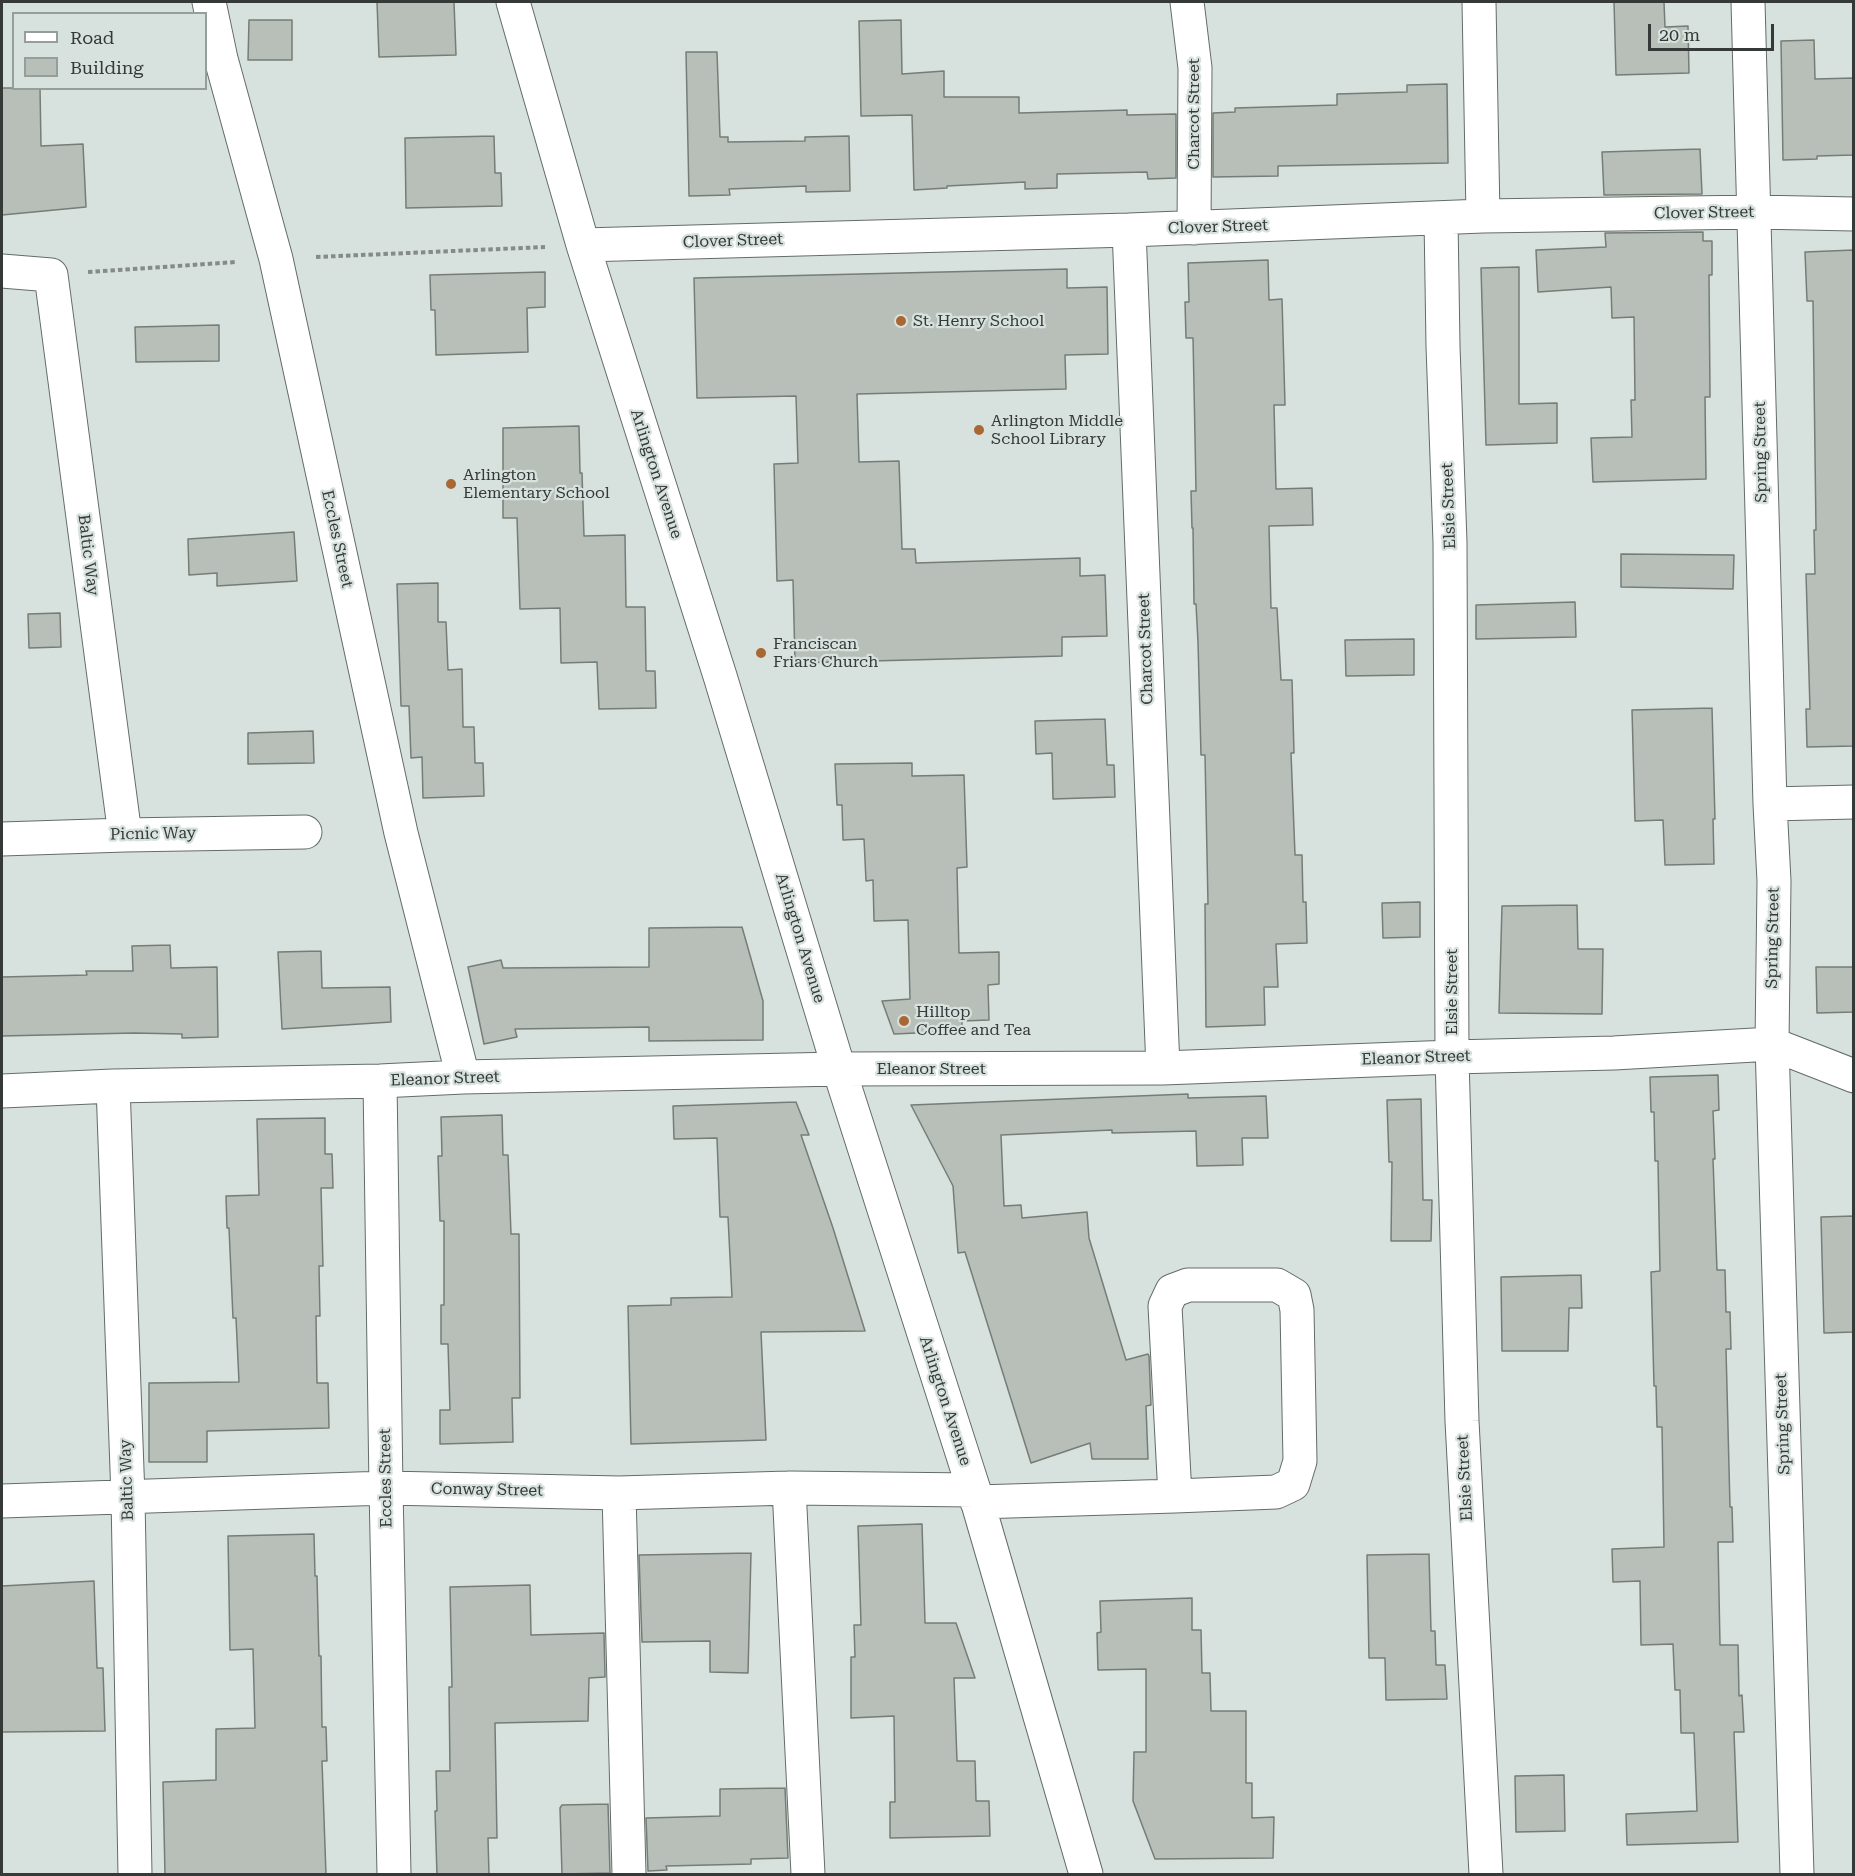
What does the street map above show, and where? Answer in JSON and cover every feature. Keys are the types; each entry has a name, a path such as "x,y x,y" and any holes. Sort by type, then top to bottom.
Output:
{"street":[{"name":"Eccles Street","path":"209,2 220,59 276,259 401,833 463,1077"},
{"name":"Arlington Avenue","path":"513,2 583,245 720,676 840,1069 975,1496 1086,1875"},
{"name":"Charcot Street","path":"1187,2 1195,68 1194,228"},
{"path":"1479,2 1483,216"},
{"name":"Spring Street","path":"1748,2 1774,881 1772,1044 1797,1875"},
{"name":"Clover Street","path":"583,245 1194,228 1483,216 1755,212 1854,214"},
{"name":"Elsie Street","path":"1442,218 1443,346 1450,542 1452,1057 1462,1421 1486,1875"},
{"name":"Charcot Street","path":"1129,230 1163,1068"},
{"name":"Baltic Way","path":"2,271 51,275 124,835"},
{"path":"1770,804 1854,802"},
{"name":"Picnic Way","path":"2,839 305,832"},
{"name":"Eleanor Street","path":"2,1091 113,1086 380,1082 463,1077 840,1069 1163,1068 1614,1053 1772,1044 1854,1076"},
{"name":"Eccles Street","path":"380,1082 394,1875"},
{"name":"Baltic Way","path":"113,1086 128,1497 135,1875"},
{"name":"Conway Street","path":"2,1501 386,1488 619,1493 789,1488 975,1496 1175,1496 1276,1492 1293,1484 1300,1461 1297,1310 1294,1294 1277,1285 1188,1285 1172,1291 1165,1306 1175,1496"},
{"path":"789,1488 808,1875"},
{"path":"619,1493 628,1875"}],"building":[{"path":"377,2 454,2 456,55 379,57"},
{"path":"1614,2 1664,2 1665,27 1688,26 1689,73 1616,75"},
{"path":"249,20 292,20 292,60 248,60"},
{"path":"901,20 902,74 944,71 944,97 1019,97 1019,113 1127,110 1127,115 1176,114 1176,178 1148,179 1147,172 1057,174 1057,188 1025,189 1025,182 914,190 912,115 861,116 859,21"},
{"path":"1814,40 1815,79 1854,78 1854,155 1783,160 1781,41"},
{"path":"686,52 717,52 720,137 728,137 728,142 805,141 805,137 849,136 850,191 806,192 806,186 729,189 730,195 689,196"},
{"path":"1447,84 1448,163 1278,166 1278,176 1213,177 1213,113 1235,112 1235,108 1337,105 1337,94 1407,92 1407,85"},
{"path":"2,88 40,90 41,146 83,144 86,207 2,215"},
{"path":"494,136 495,173 501,173 502,206 406,208 405,138"},
{"path":"1700,149 1702,194 1604,195 1602,152"},
{"path":"1703,232 1703,241 1712,241 1712,275 1709,275 1710,397 1705,397 1706,479 1593,482 1591,438 1632,437 1631,400 1635,400 1634,317 1612,318 1611,287 1538,292 1536,250 1606,247 1605,233"},
{"path":"1854,250 1854,746 1807,747 1806,709 1810,709 1806,574 1815,574 1814,530 1816,530 1813,301 1807,301 1805,252"},
{"path":"1268,260 1269,300 1282,299 1285,405 1274,405 1276,489 1312,488 1313,525 1269,526 1271,608 1277,608 1281,680 1292,680 1294,753 1291,753 1295,855 1302,855 1307,943 1276,944 1278,987 1264,987 1265,1025 1206,1027 1205,904 1208,904 1205,755 1201,755 1198,642 1196,604 1194,604 1191,491 1196,491 1193,338 1186,338 1185,302 1189,302 1188,263"},
{"path":"1519,267 1519,404 1557,403 1557,443 1486,445 1481,268"},
{"path":"1067,269 1067,288 1107,287 1108,354 1065,355 1066,389 857,394 859,462 899,461 902,549 915,549 916,563 1080,558 1080,576 1105,575 1107,636 1062,637 1062,656 795,663 793,580 777,581 774,464 798,463 796,396 697,398 694,278"},
{"path":"545,272 545,307 527,308 528,352 436,355 435,310 431,310 430,275"},
{"path":"219,325 219,361 136,362 135,327"},
{"path":"579,426 584,536 625,535 626,607 645,607 646,671 655,671 656,708 599,709 597,662 561,663 560,608 520,609 517,518 503,518 503,428"},
{"path":"294,532 297,581 217,586 217,573 189,575 188,539"},
{"path":"1621,554 1734,555 1733,589 1621,587"},
{"path":"438,583 438,622 446,622 448,670 462,669 463,727 474,727 475,763 483,763 484,796 423,798 422,757 411,758 409,706 401,706 397,584"},
{"path":"1575,602 1576,637 1476,639 1476,605"},
{"path":"60,613 61,647 29,648 28,614"},
{"path":"1414,639 1414,675 1346,676 1345,640"},
{"path":"1712,708 1714,864 1665,865 1663,820 1635,821 1632,710"},
{"path":"1105,719 1107,765 1114,765 1115,797 1053,799 1052,753 1036,754 1035,721"},
{"path":"313,731 314,763 248,764 248,733"},
{"path":"912,763 912,776 964,775 967,867 957,868 959,953 999,952 999,984 988,985 989,1020 962,1021 962,1031 894,1034 882,1001 910,999 908,920 874,921 873,880 866,881 864,839 843,840 842,805 837,805 835,764"},
{"path":"1420,902 1420,937 1383,938 1382,903"},
{"path":"1577,905 1578,949 1603,949 1602,1014 1499,1013 1502,906"},
{"path":"742,927 763,1001 763,1040 649,1041 649,1027 515,1029 517,1037 484,1044 468,967 501,960 503,968 649,967 649,928"},
{"path":"170,945 171,968 217,967 218,1037 182,1038 182,1034 134,1033 2,1036 2,977 87,975 86,971 133,971 132,946"},
{"path":"321,951 322,988 390,987 391,1022 282,1029 278,952"},
{"path":"1816,967 1854,967 1854,1012 1817,1013"},
{"path":"1718,1075 1719,1110 1713,1111 1715,1159 1713,1159 1717,1270 1725,1270 1726,1312 1730,1312 1731,1349 1726,1349 1733,1542 1718,1542 1720,1645 1738,1645 1739,1696 1742,1695 1744,1732 1734,1732 1738,1842 1627,1845 1626,1814 1697,1811 1694,1733 1681,1733 1680,1690 1675,1690 1673,1644 1641,1645 1640,1581 1613,1582 1612,1549 1664,1547 1662,1427 1657,1427 1656,1386 1654,1386 1651,1272 1660,1271 1658,1161 1655,1161 1654,1112 1651,1112 1650,1077"},
{"path":"1188,1094 1188,1098 1266,1096 1268,1138 1242,1138 1243,1165 1197,1166 1196,1131 1112,1133 1112,1130 1001,1135 1004,1206 1021,1205 1022,1218 1087,1212 1089,1238 1126,1360 1148,1354 1149,1356 1151,1405 1146,1406 1148,1459 1092,1459 1090,1443 1031,1463 965,1252 958,1253 953,1186 911,1105"},
{"path":"1421,1099 1423,1200 1432,1200 1431,1241 1391,1241 1392,1162 1389,1162 1387,1100"},
{"path":"796,1102 809,1135 801,1135 865,1331 761,1332 766,1440 631,1444 628,1306 671,1305 671,1298 732,1297 728,1217 720,1217 717,1138 674,1139 673,1106"},
{"path":"502,1115 503,1155 508,1155 511,1234 519,1234 520,1398 512,1398 513,1442 440,1444 440,1410 450,1410 448,1344 441,1344 441,1305 444,1305 444,1221 440,1221 438,1156 442,1156 441,1117"},
{"path":"325,1118 325,1154 332,1154 333,1188 321,1188 323,1266 319,1266 320,1316 316,1316 317,1383 328,1383 329,1428 207,1431 207,1462 149,1462 149,1383 239,1382 226,1196 259,1195 257,1119"},
{"path":"1854,1216 1854,1332 1824,1333 1821,1217"},
{"path":"1581,1275 1582,1308 1569,1308 1568,1351 1502,1351 1501,1277"},
{"path":"922,1524 925,1623 956,1623 975,1678 954,1678 957,1761 975,1761 976,1801 989,1801 990,1836 890,1838 890,1802 895,1802 894,1716 851,1718 851,1657 855,1657 854,1625 861,1625 858,1526"},
{"path":"314,1534 319,1656 321,1656 322,1727 326,1727 327,1761 322,1761 326,1875 165,1875 163,1782 216,1780 216,1729 255,1728 253,1649 230,1650 228,1536"},
{"path":"751,1553 748,1673 710,1672 710,1641 642,1642 639,1555"},
{"path":"1429,1554 1431,1631 1435,1631 1436,1665 1445,1665 1447,1699 1386,1700 1385,1658 1369,1658 1367,1555"},
{"path":"94,1581 97,1668 103,1668 105,1731 2,1732 2,1586"},
{"path":"530,1585 531,1635 604,1633 605,1677 589,1678 588,1721 495,1723 497,1838 488,1838 489,1875 437,1875 436,1771 450,1771 449,1687 452,1687 450,1587"},
{"path":"1192,1598 1192,1630 1201,1630 1202,1673 1210,1673 1211,1711 1246,1711 1246,1783 1252,1783 1252,1818 1274,1817 1273,1858 1155,1859 1133,1801 1134,1752 1146,1752 1146,1669 1098,1670 1097,1633 1101,1632 1100,1601"},
{"path":"1564,1775 1565,1831 1516,1832 1515,1776"},
{"path":"785,1788 788,1858 751,1859 751,1864 666,1866 667,1870 648,1871 646,1818 720,1816 720,1789"},
{"path":"608,1804 610,1873 562,1874 560,1808 562,1805"}],"place":[{"name":"St. Henry School","path":"901,321"},
{"name":"Arlington Middle School Library","path":"979,430"},
{"name":"Arlington Elementary School","path":"451,484"},
{"name":"Franciscan Friars Church","path":"761,653"},
{"name":"Hilltop Coffee and Tea","path":"904,1021"}]}
